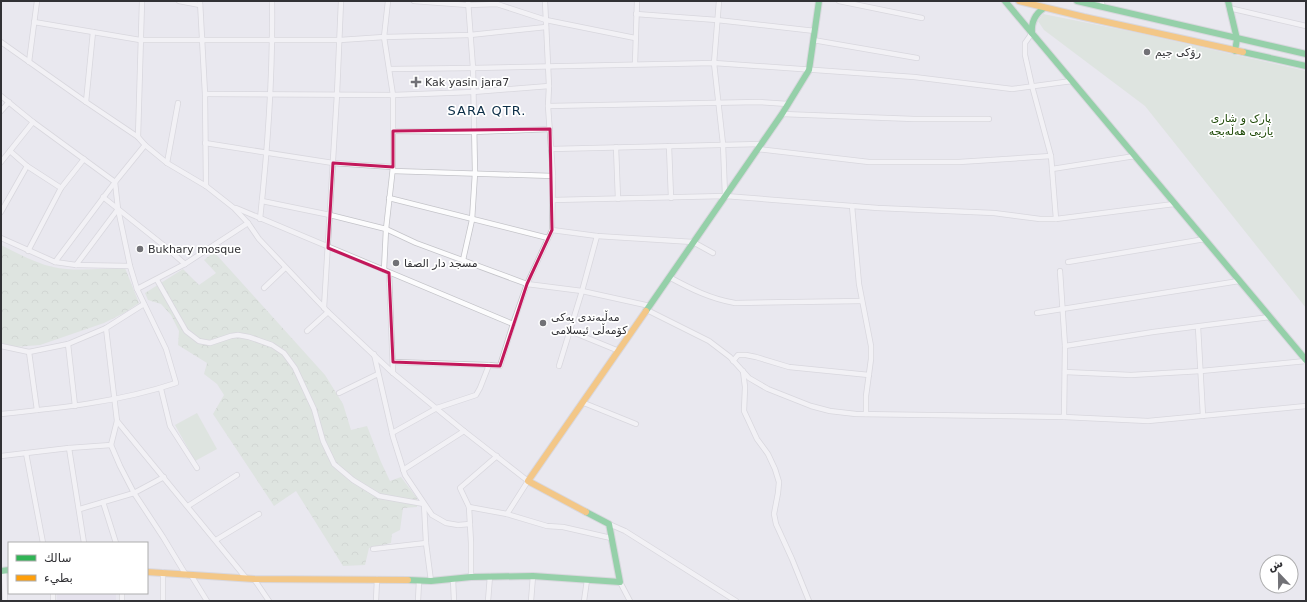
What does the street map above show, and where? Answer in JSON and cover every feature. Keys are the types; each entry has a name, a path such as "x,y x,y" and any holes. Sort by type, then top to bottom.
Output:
{"street":[{"path":"29,62 37,1"},
{"path":"138,137 142,1"},
{"path":"178,1 200,3 205,94 206,186"},
{"path":"260,219 271,95 272,1"},
{"path":"324,308 340,40 340,1"},
{"path":"388,1 384,37 393,95 393,169 386,229 387,271 394,373"},
{"path":"414,1 497,4 546,20 635,38"},
{"path":"393,362 500,366 513,324 528,284 552,230 553,176 548,106 549,86 545,1"},
{"path":"635,64 636,1"},
{"path":"719,1 714,63 723,144 725,196"},
{"path":"507,514 528,481 584,403 782,114 809,70 819,1"},
{"path":"839,1 922,18"},
{"path":"1005,1 1306,360"},
{"path":"1019,1 1044,8 1306,66"},
{"path":"1077,1 1102,4 1237,39 1306,54"},
{"path":"1228,1 1237,39 1235,51"},
{"path":"463,260 472,220 475,173 473,68 468,3"},
{"path":"1044,8 1035,16 1032,26 1032,33 1025,43 1025,54 1051,156 1056,219"},
{"path":"1229,8 1306,26"},
{"path":"636,14 717,20 815,31"},
{"path":"34,22 140,40 340,40 384,37 470,35 546,27"},
{"path":"86,102 93,32"},
{"path":"814,40 917,58"},
{"path":"1,42 138,137 145,146 167,163 206,186 234,208 285,268 328,312 394,373 464,431 528,481 560,499 625,531 736,601"},
{"path":"389,69 714,63 914,77 1012,89 1072,80"},
{"path":"205,94 393,95 473,92 549,86"},
{"path":"1,96 33,122 115,182 118,208 130,266 137,290 166,349 176,383 114,400 1,414"},
{"path":"1,111 9,102"},
{"path":"548,106 718,102 788,104"},
{"path":"167,163 178,103"},
{"path":"782,114 914,119 989,119"},
{"path":"1,162 33,122"},
{"path":"393,131 474,132 550,129"},
{"path":"205,143 333,163 393,169 553,176"},
{"path":"551,149 723,144 759,146 869,162 960,162 1051,156"},
{"path":"55,262 103,197 145,146"},
{"path":"670,146 671,198"},
{"path":"616,147 618,199"},
{"path":"10,151 27,166 61,188"},
{"path":"1052,169 1135,156"},
{"path":"28,251 61,188 84,159"},
{"path":"1,212 27,166"},
{"path":"553,200 725,196 852,206 994,213 1040,219 1056,219 1174,204"},
{"path":"103,197 185,264"},
{"path":"389,198 548,238"},
{"path":"262,201 330,215 386,229 416,243 528,284 582,291 648,308 709,341 734,361 749,378 768,389 811,406 830,411 856,414 1064,417 1148,421 1306,406"},
{"path":"852,206 862,301 871,346 866,396 866,414"},
{"path":"76,265 118,208"},
{"path":"234,208 513,324"},
{"path":"137,290 185,264 248,223"},
{"path":"552,230 597,236 693,242 713,253"},
{"path":"559,366 597,236"},
{"path":"1,238 55,262 76,265 130,266"},
{"path":"1068,262 1205,239"},
{"path":"264,288 285,268"},
{"path":"1060,271 1065,346 1064,417"},
{"path":"669,277 693,290 722,301 735,303 862,301"},
{"path":"157,280 186,331 199,342 210,343 238,335 272,345 284,353 295,368 314,408 323,441 334,464 353,480 378,496 424,504"},
{"path":"1037,313 1239,281"},
{"path":"1,346 29,352 68,344 106,328 144,304"},
{"path":"307,331 328,312"},
{"path":"1065,346 1270,317"},
{"path":"1198,327 1203,416"},
{"path":"106,328 117,421 111,445 134,493 207,601"},
{"path":"570,331 619,350"},
{"path":"68,344 75,406"},
{"path":"29,352 37,410"},
{"path":"374,354 392,432 405,475 432,515 446,523 458,525 470,524"},
{"path":"734,361 738,355 746,354 789,367 869,375"},
{"path":"1065,372 1131,375 1200,371 1306,360"},
{"path":"392,432 437,408 476,395 489,365"},
{"path":"743,371 745,387 744,411 757,438 768,454 779,482 774,514 776,524 809,601"},
{"path":"339,393 378,374"},
{"path":"161,388 170,426 197,468"},
{"path":"584,403 636,424"},
{"path":"117,421 246,578"},
{"path":"403,470 464,431"},
{"path":"1,449 1,456 111,445"},
{"path":"69,448 80,509 84,542"},
{"path":"26,453 43,542"},
{"path":"471,577 469,507 460,488 497,456"},
{"path":"188,506 237,475"},
{"path":"80,509 134,493 164,477"},
{"path":"103,502 116,542"},
{"path":"424,504 426,543 431,581"},
{"path":"469,507 507,514 547,526 563,527 611,538"},
{"path":"216,540 259,514"},
{"path":"609,524 620,582 630,601"},
{"path":"373,549 426,543"},
{"path":"3,569 5,601"},
{"path":"148,572 254,579 377,579 431,581 490,576 533,576 620,582"},
{"path":"163,572 163,601"},
{"path":"488,601 490,576"},
{"path":"531,601 533,576"},
{"path":"254,579 269,601"},
{"path":"376,601 377,579"},
{"path":"454,579 454,601"},
{"path":"584,601 587,580"},
{"path":"418,601 419,581"}],"highlighted area":[{"path":"550,129 552,230 527,284 500,366 393,362 389,273 328,248 333,163 393,167 393,131"}],"shaded area":[{"path":"57,594 116,594 116,601 57,601"}],"green space":[{"name":"پارک و شاری یاریی ھەڵەبجە","path":"1043,14 1138,33 1306,71 1306,308 1145,106 1044,30 1038,21"},
{"path":"1,245 33,260 53,267 80,270 125,268 139,303 124,313 104,323 40,345 15,347 1,343"},
{"path":"214,252 325,375 343,404 351,430 367,426 390,481 401,477 417,498 417,507 403,508 400,530 392,534 391,543 369,548 365,565 343,566 296,491 274,506 213,414 224,395 217,384 204,374 207,363 178,345 179,331 171,315 161,304 148,300 145,293 183,269 199,285 216,273 204,260"},
{"path":"197,413 217,449 195,461 175,425"}],"traffic: fast":[{"path":"646,311 782,114 809,70 819,1"},
{"path":"1005,1 1306,360"},
{"path":"1077,1 1306,54"},
{"path":"1228,1 1237,39 1235,51"},
{"path":"1032,33 1034,19 1044,8"},
{"path":"1243,52 1306,66"},
{"path":"408,580 431,581 471,577 533,576 620,582 609,524 586,512"},
{"path":"1,571 8,570"}],"traffic: slow":[{"path":"1019,1 1243,52"},
{"path":"586,512 528,481 646,311"},
{"path":"148,572 254,579 408,580"}],"place":[{"name":"رۆکی جیم","path":"1147,52"},
{"name":"Kak yasin jara7","path":"416,82"},
{"name":"Bukhary mosque","path":"140,249"},
{"name":"مسجد دار الصفا","path":"396,263"},
{"name":"مەڵبەندی یەکی کۆمەڵی ئیسلامی","path":"543,323"}],"district":[{"name":"SARA QTR.","path":"487,110"}]}
